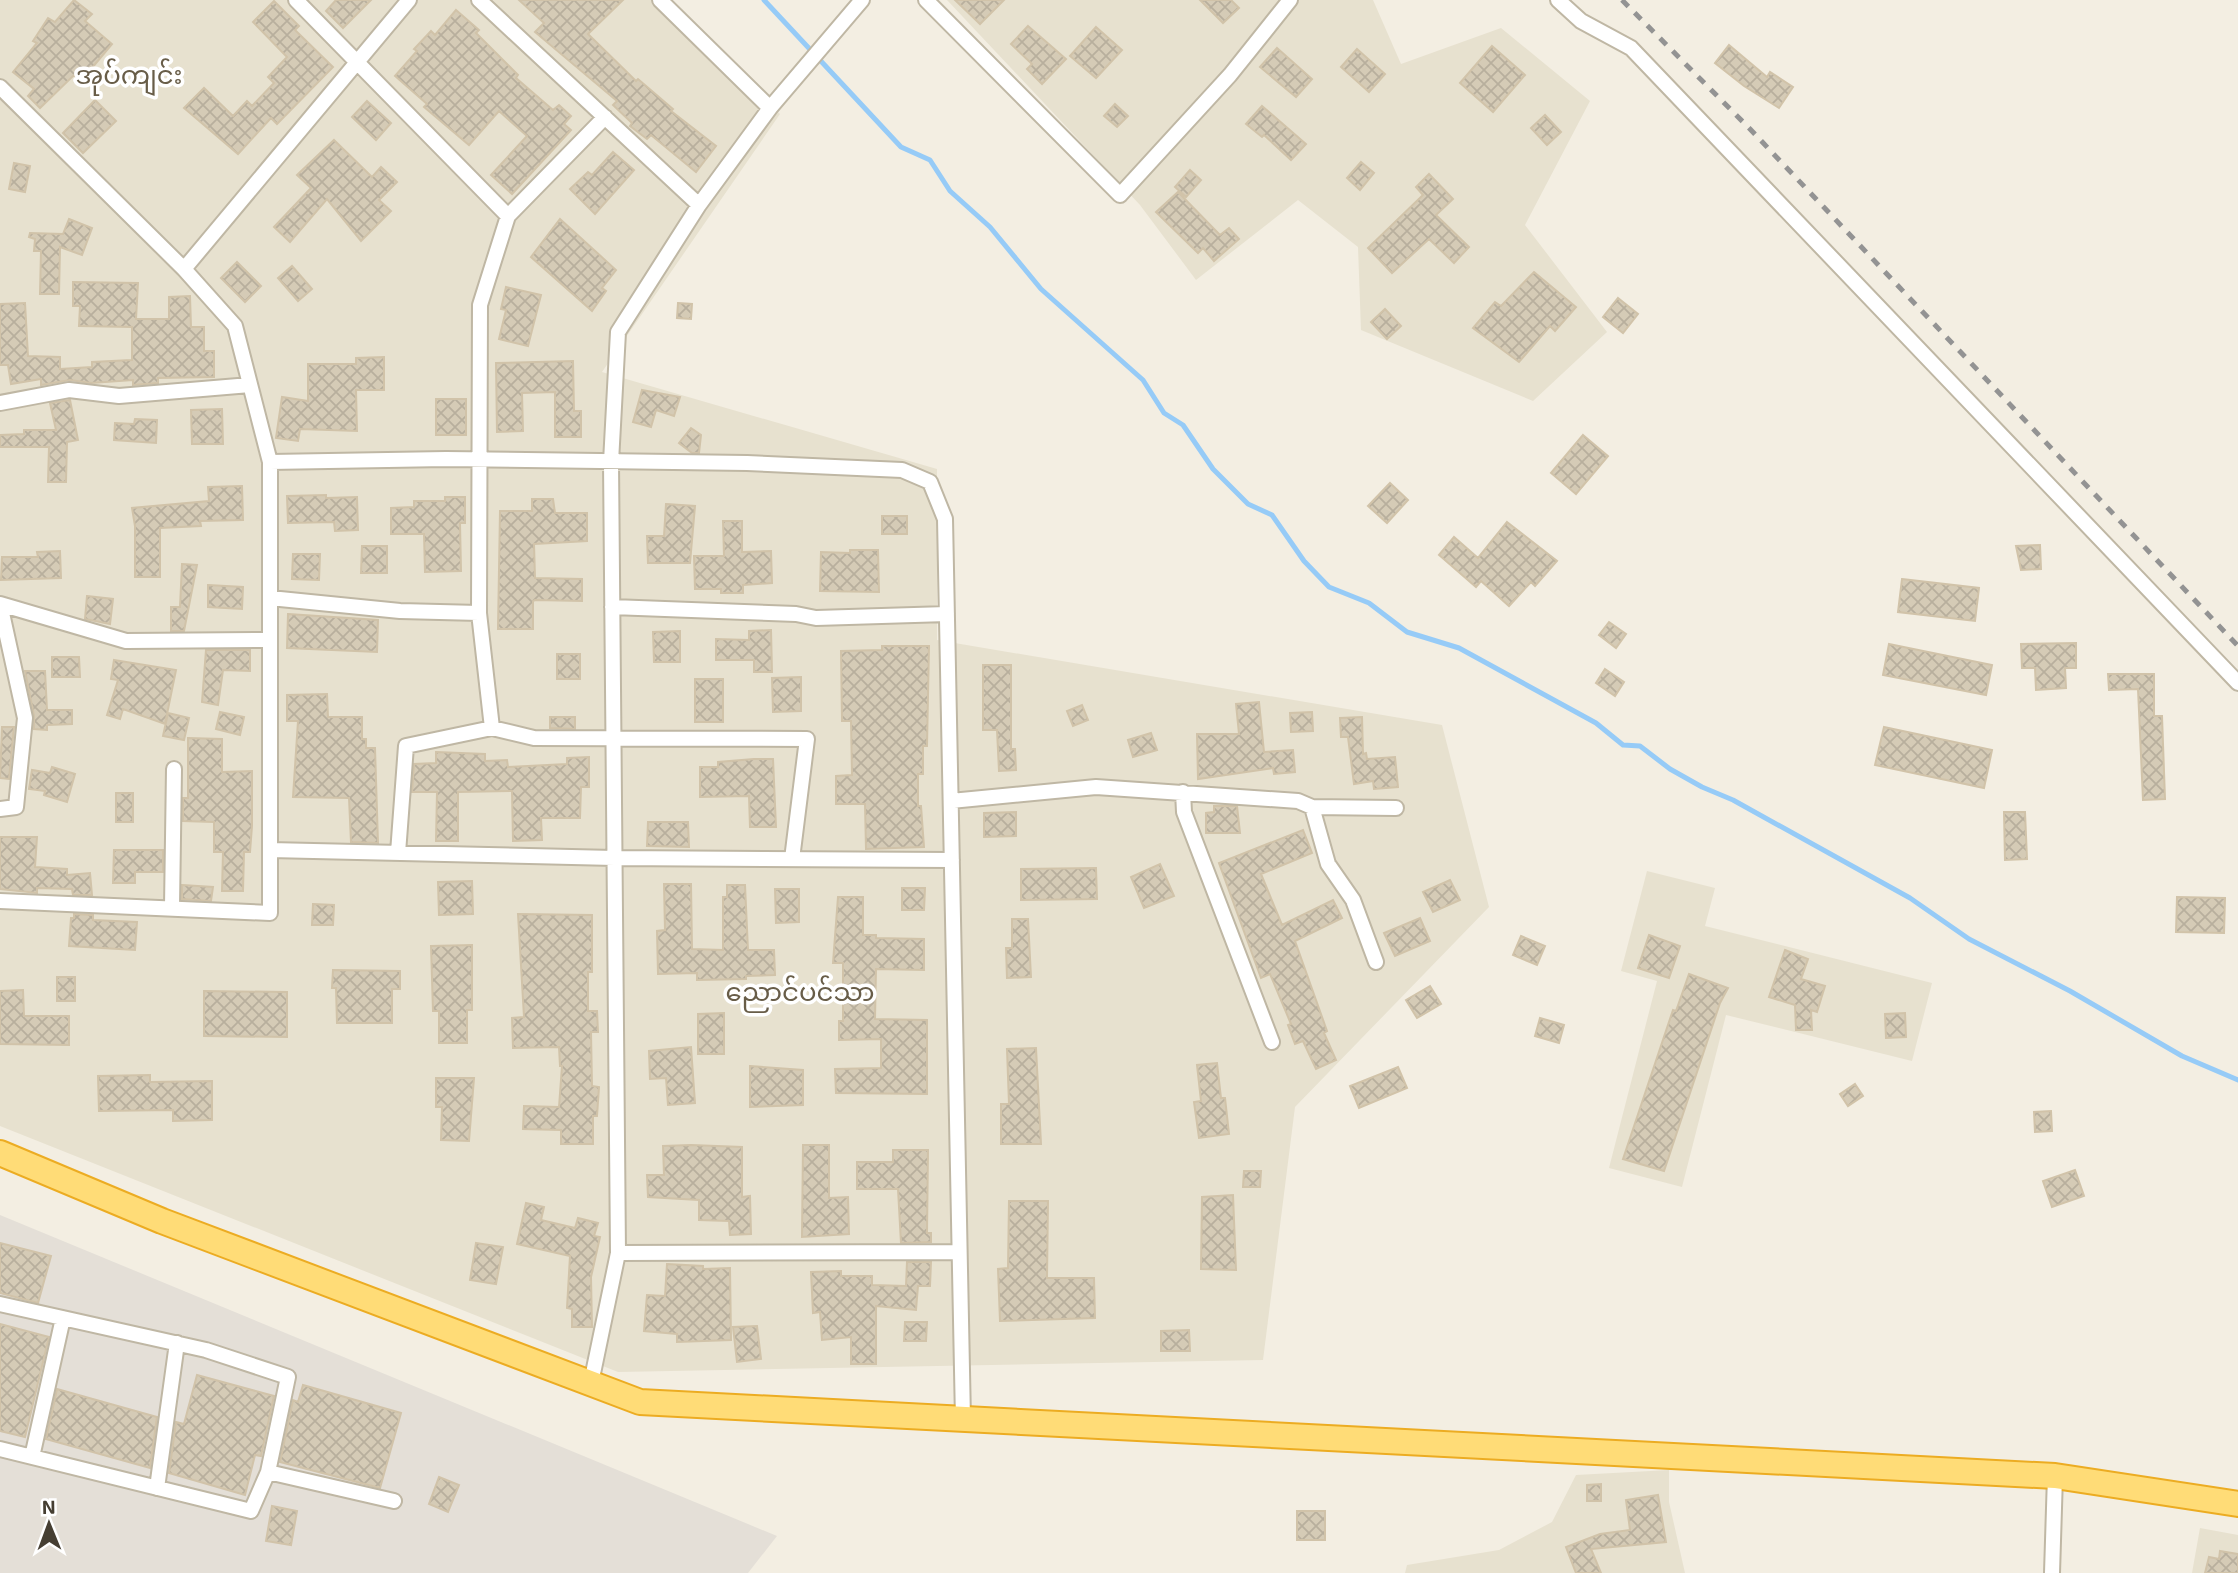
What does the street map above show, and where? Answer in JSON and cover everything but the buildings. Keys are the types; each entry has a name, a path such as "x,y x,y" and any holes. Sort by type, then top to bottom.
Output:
{"highway":[{"path":"0,1153 162,1221 640,1402 2054,1476 2238,1504"}],"street":[{"path":"296,0 508,216"},
{"path":"184,269 409,0"},
{"path":"479,0 699,205"},
{"path":"660,0 770,108"},
{"path":"591,1383 618,1253 611,462 618,331 699,205 770,108 862,0"},
{"path":"926,0 1120,195 1230,75 1290,0"},
{"path":"1558,0 1581,21 1631,48 2238,684"},
{"path":"0,87 184,269 235,326 270,462 270,913 172,906 0,901"},
{"path":"492,728 479,613 480,305 508,216 605,117"},
{"path":"0,403 69,390 119,396 250,385"},
{"path":"270,462 481,459 747,463 902,470 930,482 945,519 963,1420"},
{"path":"270,598 400,611 479,613"},
{"path":"0,809 16,807 25,718 0,604 126,641 270,640"},
{"path":"612,607 796,614 816,618 947,614"},
{"path":"398,853 406,746 492,728 534,738 807,739 792,859"},
{"path":"172,906 174,769"},
{"path":"951,801 1096,787 1298,801 1312,807 1396,808"},
{"path":"1183,792 1184,812 1272,1042"},
{"path":"1312,807 1328,864 1353,901 1376,962"},
{"path":"270,850 614,858 952,860"},
{"path":"618,1253 959,1252"},
{"path":"0,1304 177,1343 288,1377 268,1472 251,1511 0,1449"},
{"path":"32,1457 63,1318"},
{"path":"157,1488 177,1343"},
{"path":"268,1472 394,1501"},
{"path":"2052,1573 2054,1476"}],"shaded area":[{"path":"0,0 657,0 780,114 602,372 937,469 937,640 1442,725 1489,907 1295,1107 1263,1360 618,1372 0,1126"},
{"path":"947,0 1373,0 1401,64 1501,28 1590,101 1525,225 1607,332 1533,401 1361,330 1358,247 1298,200 1196,280 1140,205"},
{"path":"1647,871 1715,888 1705,926 1932,983 1912,1061 1726,1015 1682,1187 1609,1168 1657,981 1621,971"},
{"path":"0,1215 777,1536 748,1573 0,1573"},
{"path":"1669,1470 1669,1502 1685,1573 1405,1573 1407,1565 1499,1550 1552,1522 1576,1475"},
{"path":"2200,1528 2238,1535 2238,1573 2192,1573"}],"waterway":[{"path":"764,0 901,147 930,160 950,191 990,227 1041,289 1143,380 1164,413 1183,425 1213,469 1248,504 1272,515 1304,561 1329,587 1369,603 1407,632 1459,648 1596,723 1623,745 1640,746 1670,769 1733,800 1910,898 1969,939 2070,991 2182,1056 2238,1080"}],"railway":[{"path":"1622,0 1750,129 2238,646"}],"district":[{"name":"အုပ်ကျင်း","path":"129,75"},
{"name":"ညောင်ပင်သာ","path":"800,992"}]}
